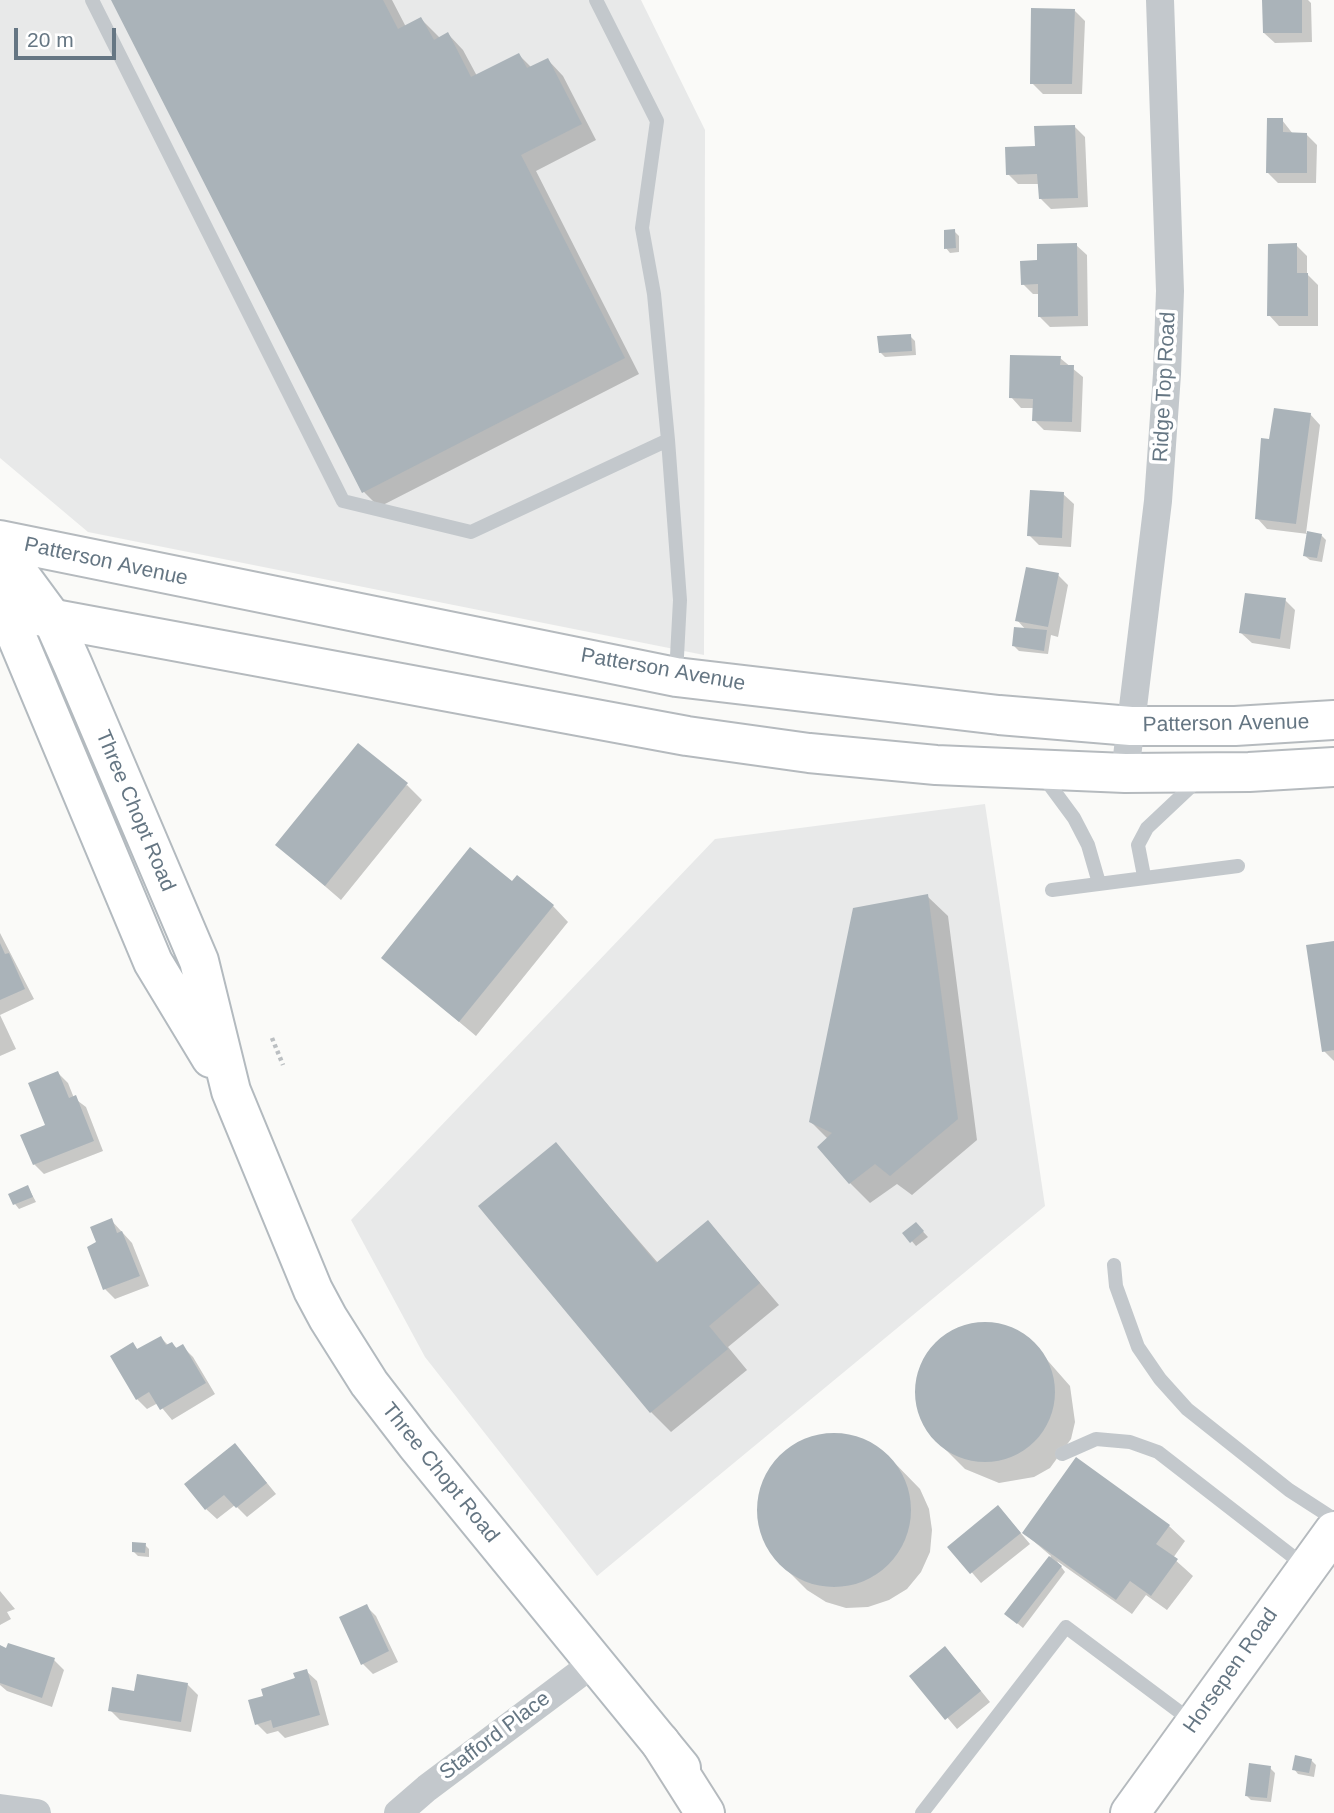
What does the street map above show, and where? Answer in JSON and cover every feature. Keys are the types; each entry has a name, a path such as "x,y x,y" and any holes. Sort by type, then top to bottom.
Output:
{"main road":[{"name":"Patterson Avenue","path":"0,540 676,677 988,714 1130,726 1235,726 1334,720"},
{"name":"Three Chopt Road","path":"0,548 53,620 198,961 230,1091"},
{"name":"Three Chopt Road","path":"2,599 153,962 230,1091 313,1290 369,1383 718,1813"},
{"path":"2,599 53,620 746,746 877,761 1125,773 1334,767"},
{"name":"Horsepen Road","path":"1130,1813 1305,1566 1334,1531"},
{"path":"660,1742 705,1813"}],"street":[{"name":"Ridge Top Road","path":"1125,773 1158,501 1167,374 1170,291 1160,0"},
{"name":"Stafford Place","path":"398,1813 427,1788 595,1662"},
{"path":"0,1808 37,1813"}],"lane":[{"path":"92,0 343,501 471,532 668,440"},
{"path":"596,0 657,121 642,228 654,294 668,440 680,600 676,677"},
{"path":"1038,769 1074,818 1088,845 1099,883"},
{"path":"1144,876 1138,845 1147,828 1206,772"},
{"path":"1052,890 1144,876 1238,866"},
{"path":"1114,1265 1116,1286 1138,1347 1160,1379 1187,1409 1289,1490 1334,1520"},
{"path":"1062,1454 1096,1439 1130,1442 1158,1452 1305,1566"},
{"path":"922,1813 1066,1627 1194,1723"}],"path":[{"path":"272,1038 283,1065"}],"shaded area":[{"path":"0,0 641,0 705,130 704,655 88,532 0,458"},
{"path":"985,804 1045,1206 597,1576 425,1357 351,1220 715,839"}],"building":[{"path":"111,0 383,0 398,29 421,17 434,40 448,32 471,77 519,53 527,68 548,58 582,124 521,155 625,358 362,493"},
{"path":"1262,0 1302,0 1302,33 1263,33"},
{"path":"1031,8 1075,9 1072,84 1030,84"},
{"path":"1267,118 1283,118 1283,132 1307,133 1307,173 1266,173"},
{"path":"1075,125 1078,198 1039,199 1037,174 1006,175 1005,147 1035,146 1034,126"},
{"path":"955,229 956,248 944,249 944,230"},
{"path":"1077,243 1078,316 1038,317 1038,284 1021,285 1020,261 1037,260 1037,244"},
{"path":"1297,243 1297,273 1308,273 1308,316 1267,316 1268,244"},
{"path":"911,334 912,351 879,353 877,336"},
{"path":"1010,355 1061,356 1060,365 1074,365 1072,422 1032,421 1033,399 1009,398"},
{"path":"1274,408 1311,413 1296,524 1255,519 1261,438 1269,439"},
{"path":"1030,490 1064,492 1062,538 1027,536"},
{"path":"1307,531 1322,534 1317,558 1303,556"},
{"path":"1026,567 1059,573 1048,627 1015,621"},
{"path":"1245,593 1286,598 1280,639 1239,633"},
{"path":"1014,627 1047,630 1044,651 1012,646"},
{"path":"358,743 408,783 325,886 275,845"},
{"path":"470,847 512,881 517,875 554,905 459,1022 381,958"},
{"path":"928,894 958,1119 890,1176 875,1164 849,1184 817,1147 832,1133 809,1122 853,908"},
{"path":"1334,941 1334,1050 1322,1052 1306,945"},
{"path":"0,943 5,954 9,953 25,989 0,1000"},
{"path":"58,1071 69,1098 76,1095 94,1141 33,1165 20,1135 45,1125 28,1083"},
{"path":"556,1142 656,1263 708,1220 760,1283 709,1326 728,1349 650,1413 478,1206"},
{"path":"28,1185 33,1197 13,1205 8,1194"},
{"path":"112,1218 117,1233 122,1231 140,1276 103,1290 87,1247 96,1242 90,1227"},
{"path":"916,1222 924,1231 910,1243 902,1233"},
{"path":"985,1322 1012,1327 1035,1342 1050,1365 1055,1392 1050,1419 1035,1442 1012,1457 985,1462 958,1457 935,1442 920,1419 915,1392 920,1365 935,1342 958,1327"},
{"path":"161,1336 166,1345 172,1342 176,1348 183,1344 206,1383 160,1410 149,1392 136,1400 110,1356 133,1342 137,1349"},
{"path":"834,1433 864,1438 889,1455 906,1480 911,1510 906,1540 889,1565 864,1582 834,1587 804,1582 779,1565 762,1540 757,1510 762,1480 779,1455 804,1438"},
{"path":"235,1443 267,1483 236,1508 224,1495 205,1510 184,1484"},
{"path":"1076,1457 1170,1525 1156,1544 1178,1559 1151,1596 1130,1581 1116,1600 1022,1533"},
{"path":"998,1505 1021,1533 970,1574 947,1547"},
{"path":"132,1542 146,1543 145,1553 132,1552"},
{"path":"1049,1556 1062,1566 1017,1624 1004,1614"},
{"path":"367,1604 389,1651 361,1665 339,1617"},
{"path":"8,1643 55,1658 42,1698 0,1683 0,1645 6,1648"},
{"path":"945,1646 981,1691 945,1720 909,1676"},
{"path":"307,1669 320,1715 273,1728 271,1720 255,1725 248,1700 263,1696 261,1689 295,1678 293,1673"},
{"path":"137,1674 188,1683 181,1722 108,1711 112,1687 134,1691"},
{"path":"1295,1755 1312,1759 1309,1773 1292,1770"},
{"path":"1249,1763 1271,1766 1267,1798 1245,1796"}]}
